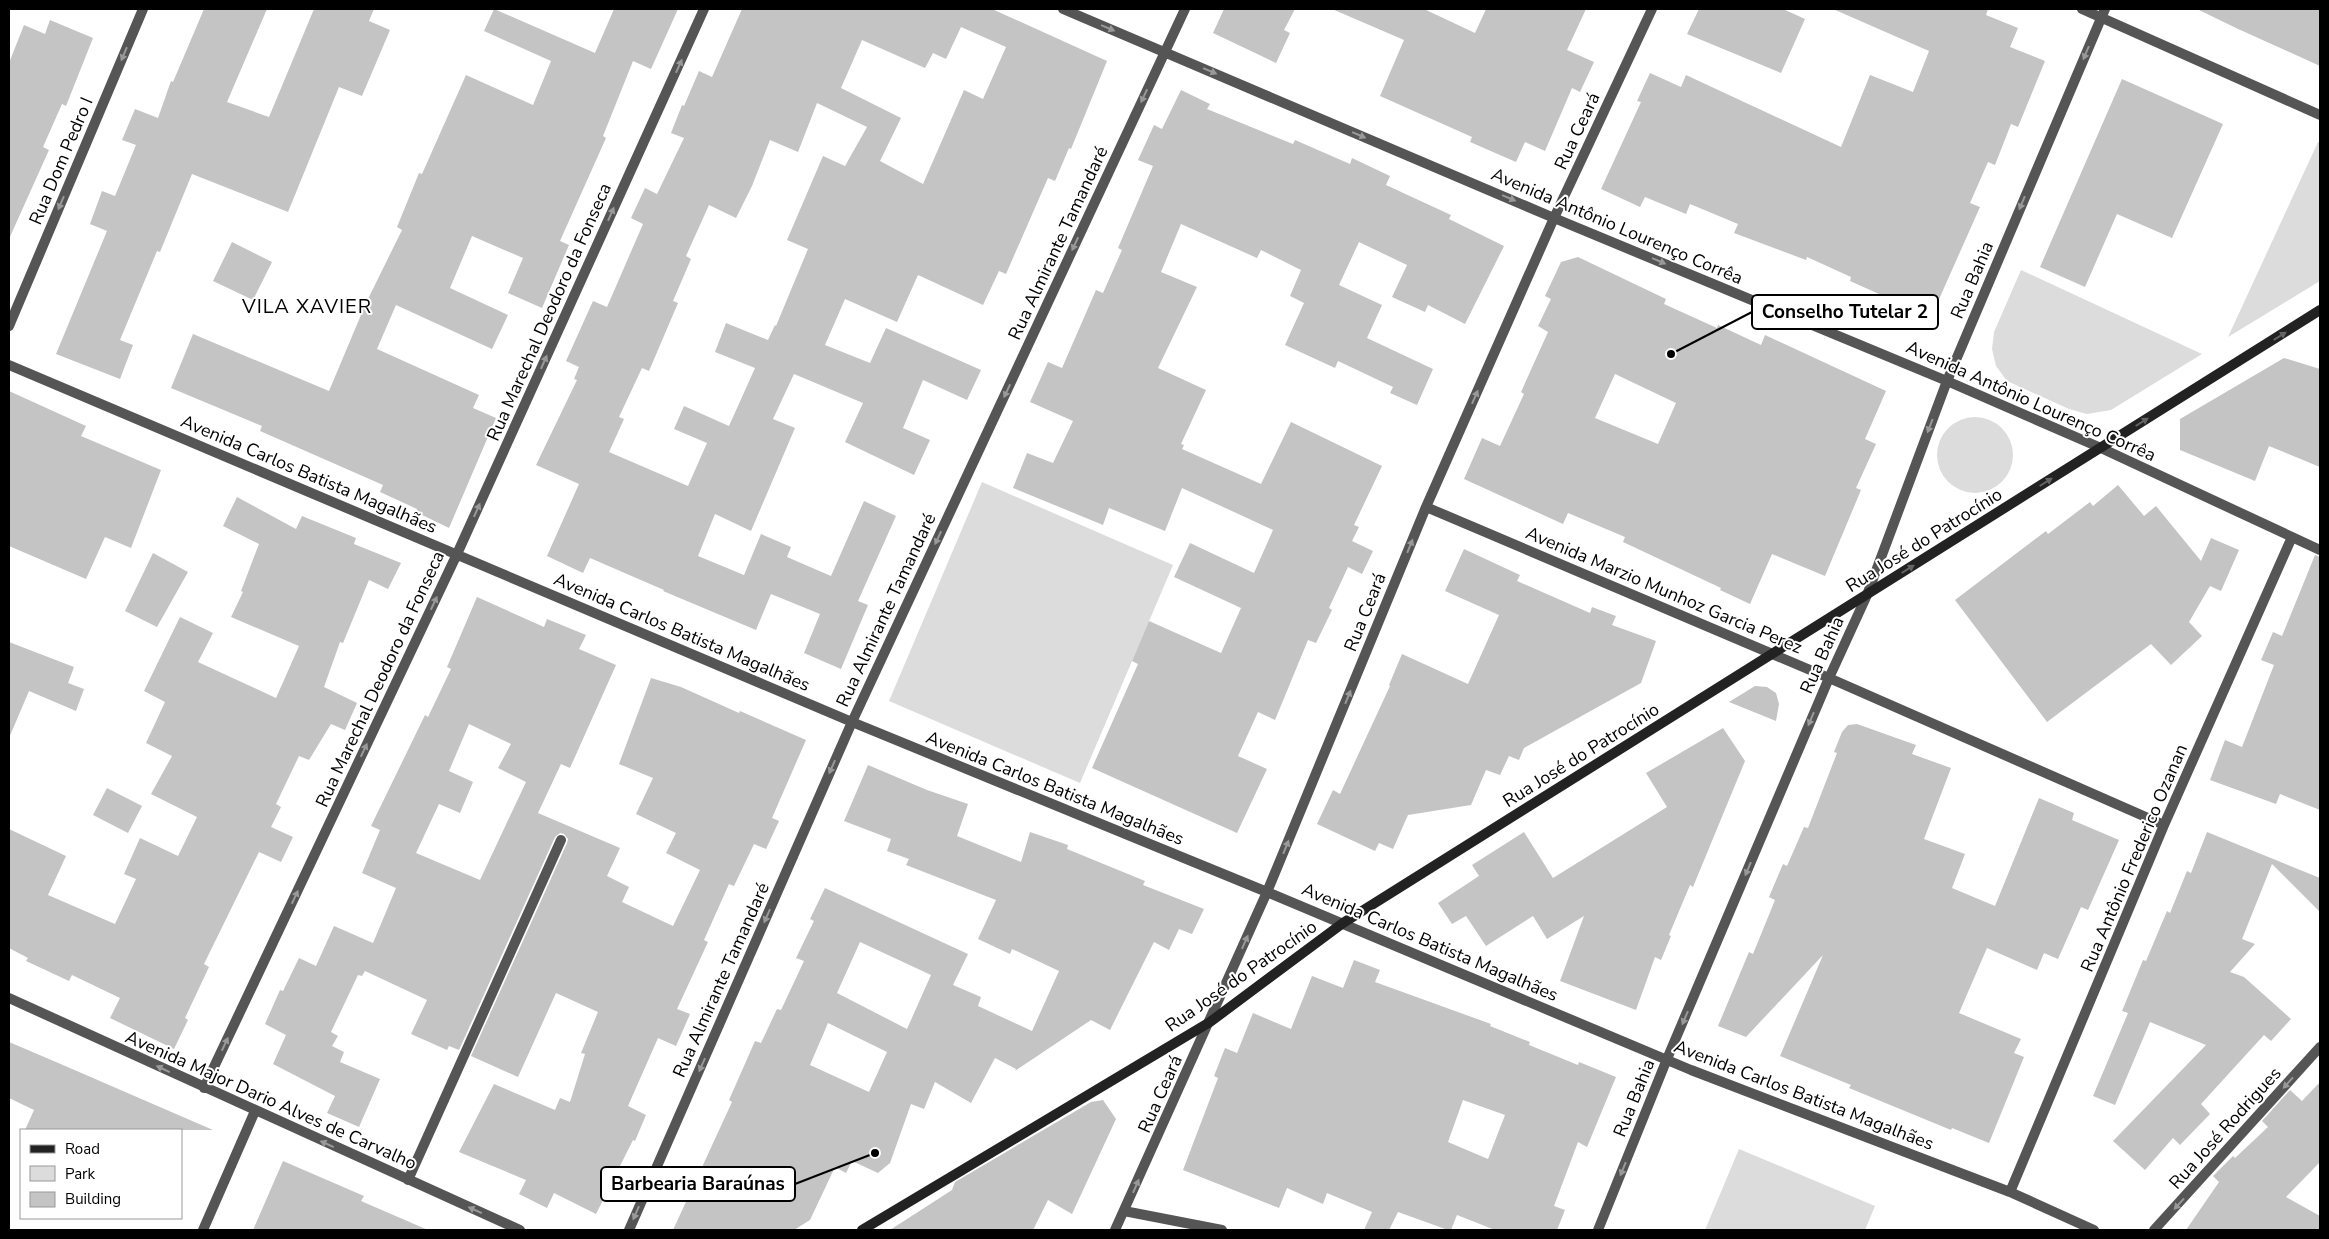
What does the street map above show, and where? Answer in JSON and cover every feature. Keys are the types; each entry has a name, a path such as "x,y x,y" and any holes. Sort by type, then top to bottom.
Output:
{"street":[{"name":"Rua Dom Pedro I","path":"9,326 144,9"},
{"name":"Rua Marechal Deodoro da Fonseca","path":"204,1088 457,554 704,9"},
{"name":"Avenida Antônio Lourenço Corrêa","path":"1063,9 1554,218 1947,381 2101,448 2320,550"},
{"name":"Rua Almirante Tamandaré","path":"629,1230 852,722 1185,9"},
{"name":"Rua Ceará","path":"1115,1230 1267,892 1426,507 1554,218 1652,9"},
{"path":"2082,9 2103,13 2320,115"},
{"name":"Rua Bahia","path":"1598,1230 1667,1059 1829,678 1867,595 1947,381 2103,13"},
{"name":"Rua José do Patrocínio","path":"862,1230 1210,1022 1343,924 2320,310"},
{"name":"Avenida Carlos Batista Magalhães","path":"9,366 852,722 1667,1059 2010,1192 2094,1230"},
{"name":"Avenida Marzio Munhoz Garcia Perez","path":"1426,507 1829,678 2164,825"},
{"name":"Rua Antônio Frederico Ozanan","path":"2010,1192 2164,825 2292,537"},
{"path":"408,1180 561,840"},
{"name":"Avenida Major Dario Alves de Carvalho","path":"9,998 520,1230"},
{"name":"Rua José Rodrigues","path":"2154,1230 2320,1047"},
{"path":"204,1230 255,1111"},
{"path":"1124,1211 1222,1230"}],"green space":[{"path":"2318,142 2320,143 2320,281 2228,337"},
{"path":"2021,270 2202,354 2111,410 2087,414 2069,409 2007,381 1996,366 1992,349 1994,332"},
{"path":"1975,417 1989,420 2002,428 2010,441 2013,455 2010,469 2002,482 1989,490 1975,493 1961,490 1948,482 1940,469 1937,455 1940,441 1948,428 1961,420"},
{"path":"982,482 1173,565 1080,783 889,701"},
{"path":"1739,1149 1875,1206 1865,1230 1705,1230"}],"building":[{"path":"204,9 267,9 227,102 269,117 314,9 374,9 369,21 390,30 362,96 339,87 288,212 192,174 160,252 157,251 120,340 133,345 120,379 56,354 107,231 90,224 102,191 115,196 136,145 122,140 135,109 158,118 171,81 173,82"},
{"path":"494,9 595,53 614,9 678,9 651,69 633,61 603,136 606,138 560,241 569,245 542,308 508,293 523,258 472,236 450,288 508,315 492,349 396,305 377,349 479,395 473,408 496,418 449,528 416,512 417,509 380,492 383,485 260,431 262,426 171,388 193,334 329,391 366,303 402,230 397,227 419,173 422,174 466,75 533,105 551,61 484,31"},
{"path":"742,9 992,9 1107,61 1071,149 1069,148 1055,181 1048,178 1006,274 999,271 983,305 918,275 897,322 845,299 825,345 870,363 886,328 981,370 967,400 923,380 903,428 930,440 914,475 845,442 863,403 794,374 773,419 795,428 751,531 715,514 698,556 744,575 761,534 791,547 787,557 831,576 864,501 896,516 858,601 868,605 841,669 804,653 820,614 771,594 756,630 590,558 583,573 547,556 579,484 536,465 577,380 574,379 579,367 566,361 593,301 607,307 643,224 631,218 645,188 657,194 684,138 671,133 699,71 712,77","holes":["961,27 1006,47 983,99 964,90 923,184 880,161 901,118 841,88 862,40 925,68 933,53 946,59","817,103 867,127 845,166 823,156 787,240 808,249 776,326 768,340 726,323 715,352 755,368 729,426 684,406 674,429 707,443 688,486 609,452 624,419 619,417 642,368 649,371 678,303 673,301 691,259 686,256 709,205 736,218 752,186 770,140 798,152"]},
{"path":"1224,9 1295,9 1284,30 1290,33 1276,63 1213,33"},
{"path":"1332,9 1424,9 1475,33 1486,9 1586,9 1567,50 1594,62 1580,92 1572,88 1545,151 1525,142 1516,162 1470,142 1472,137 1380,96 1404,40"},
{"path":"1699,9 1783,9 1805,19 1781,73 1687,34"},
{"path":"1833,9 1988,9 1986,15 2018,28 2010,47 2045,61 2018,127 2011,124 1995,165 1988,162 1970,203 1980,207 1936,306 1924,301 1919,312 1850,281 1851,277 1807,257 1806,260 1734,233 1738,224 1690,204 1686,214 1645,197 1640,207 1601,189 1641,102 1637,101 1650,73 1681,87 1686,75 1841,147 1870,75 1913,92 1929,51"},
{"path":"2197,9 2320,9 2320,66 2236,28"},
{"path":"50,20 93,38 66,106 62,104 43,147 49,150 9,239 9,63 24,25 45,34"},
{"path":"2122,79 2223,124 2172,238 2117,214 2085,287 2040,267"},
{"path":"1181,90 1210,104 1207,109 1293,144 1295,140 1350,164 1352,158 1390,176 1386,185 1451,215 1449,219 1504,246 1465,324 1428,305 1425,312 1392,297 1407,265 1359,242 1339,285 1382,305 1367,338 1433,369 1417,405 1390,393 1393,387 1338,361 1335,368 1285,345 1304,303 1290,296 1301,270 1261,250 1257,258 1181,224 1161,272 1197,287 1158,368 1206,390 1181,444 1184,445 1182,449 1261,484 1291,422 1382,466 1354,525 1359,527 1352,541 1373,551 1362,574 1348,567 1329,608 1332,610 1316,643 1308,640 1275,720 1258,712 1238,756 1267,769 1237,833 1092,768 1138,664 1132,661 1149,621 1221,653 1241,608 1174,577 1190,543 1254,573 1273,530 1182,488 1165,531 1109,508 1103,525 1013,488 1027,453 1053,463 1073,421 1030,402 1048,362 1062,368 1096,290 1103,293 1122,250 1118,248 1153,166 1138,160 1154,125 1162,129"},
{"path":"232,242 272,262 253,300 213,281"},
{"path":"1578,257 1666,299 1664,304 1717,328 1718,325 1761,345 1765,335 1886,391 1865,439 1876,444 1856,488 1861,490 1825,576 1772,554 1750,604 1720,590 1721,588 1623,542 1625,537 1568,513 1563,524 1464,479 1482,438 1500,446 1524,394 1521,392 1548,332 1538,326 1551,299 1545,296 1561,262","holes":["1615,374 1676,403 1658,444 1595,418"]},
{"path":"2284,358 2320,369 2320,467 2269,446 2255,481 2180,450 2180,419"},
{"path":"9,391 86,426 81,436 161,470 131,548 105,537 86,579 9,546"},
{"path":"2118,485 2144,516 2156,506 2201,561 2211,538 2239,550 2221,591 2210,586 2189,622 2202,636 2171,665 2151,644 2047,722 1955,600 2046,531 2048,534 2090,502 2093,506"},
{"path":"237,497 296,529 302,516 356,538 354,544 401,563 388,589 369,580 343,643 340,642 324,687 357,703 345,730 331,724 309,760 299,756 276,804 281,807 271,827 293,837 281,862 259,852 204,964 209,967 185,1018 188,1020 174,1049 110,1018 120,998 72,975 69,981 26,961 28,958 9,948 9,829 66,856 48,895 115,924 136,879 124,874 140,838 178,856 197,817 151,794 172,756 146,743 165,702 144,691 180,617 213,633 198,662 276,698 299,646 231,617 243,592 241,591 259,544 223,526"},
{"path":"1464,549 1520,575 1517,581 1590,613 1592,607 1616,616 1612,625 1656,641 1641,683 1524,748 1519,760 1509,756 1500,775 1486,770 1471,805 1408,815 1393,849 1379,843 1375,851 1317,824 1333,790 1340,794 1390,686 1402,654 1468,684 1499,615 1445,591"},
{"path":"153,553 188,572 157,627 125,611"},
{"path":"2315,555 2320,557 2320,810 2280,794 2276,804 2210,780 2225,740 2242,747 2274,665 2261,660 2273,632 2282,636"},
{"path":"477,597 544,627 547,619 586,635 579,649 616,665 570,768 561,764 538,813 620,848 607,876 629,887 622,902 673,926 700,870 666,853 676,833 636,814 653,778 619,764 651,678 681,687 806,740 772,818 779,821 766,849 754,844 734,886 729,884 704,940 708,942 677,1009 690,1014 676,1046 658,1038 628,1106 646,1115 635,1141 633,1140 596,1214 554,1193 547,1208 519,1194 526,1180 459,1152 494,1084 555,1110 560,1098 570,1102 585,1054 581,1053 598,1012 556,993 518,1077 471,1056 567,843 568,839 564,834 560,833 555,837 459,1050 449,1046 447,1050 411,1034 427,1000 365,971 362,976 358,975 331,1032 338,1036 332,1046 344,1052 340,1062 380,1079 359,1127 327,1113 335,1096 273,1064 286,1035 265,1024 280,990 283,991 299,958 316,966 334,926 373,943 396,888 362,873 380,830 371,826 425,715 428,717 451,669 447,667","holes":["469,724 511,744 498,768 526,782 480,880 416,853 439,804 460,813 473,782 449,771"]},
{"path":"9,642 74,667 68,683 84,689 76,711 29,691 9,738"},
{"path":"1755,686 1767,687 1776,693 1779,704 1776,721 1729,702"},
{"path":"1857,724 1916,745 1912,754 1951,768 1924,839 1965,854 1952,888 1995,906 2039,798 2074,813 2072,820 2119,840 2088,910 2081,907 2058,959 2044,953 2037,970 1987,948 1959,1013 2021,1039 2014,1053 2024,1057 1989,1143 1952,1128 1951,1130 1849,1088 1851,1085 1780,1056 1823,955 1746,1037 1718,1026 1749,952 1753,954 1775,900 1769,897 1783,864 1787,866 1804,827 1808,828 1837,753 1834,752 1842,732 1848,725"},
{"path":"1723,728 1745,761 1693,887 1690,885 1669,935 1671,936 1661,960 1655,957 1636,1010 1560,981 1584,916 1547,939 1533,916 1486,946 1466,916 1452,924 1438,903 1479,876 1472,865 1524,832 1553,878 1667,807 1646,773"},
{"path":"868,765 927,790 968,804 957,836 1021,862 1030,832 1068,845 1067,849 1145,881 1143,885 1204,909 1192,934 1179,929 1169,950 1154,942 1110,1030 1091,1020 1015,1071 1016,1069 995,1058 971,1103 935,1082 924,1109 911,1104 890,1163 878,1173 852,1161 846,1173 835,1167 810,1220 794,1230 673,1230 732,1102 729,1100 755,1041 761,1043 777,1009 781,1010 804,961 796,958 814,921 810,919 825,888 968,954 953,985 981,997 978,1006 1032,1031 1059,971 1012,949 1010,954 978,939 996,900 906,865 909,859 887,851 891,839 844,821","holes":["860,942 931,975 907,1029 837,993","828,1023 887,1052 869,1092 810,1065"]},
{"path":"107,788 142,806 128,833 93,815"},
{"path":"2207,832 2320,878 2320,912 2272,864 2242,939 2255,944 2230,972 2244,977 2291,1019 2271,1041 2264,1035 2201,1104 2210,1114 2180,1145 2173,1138 2145,1170 2113,1141 2206,1045 2150,1022 2115,1105 2093,1096 2128,1013 2122,1011 2143,960 2146,961 2167,911 2170,913 2187,871 2191,873"},
{"path":"1354,960 1380,970 1375,982 1491,1024 1490,1026 1530,1042 1529,1045 1578,1065 1579,1062 1616,1077 1587,1147 1578,1142 1554,1206 1565,1210 1557,1230 1495,1230 1457,1215 1451,1230 1448,1230 1398,1212 1389,1230 1364,1230 1372,1212 1327,1193 1323,1204 1287,1188 1279,1208 1183,1170 1218,1078 1214,1076 1225,1048 1237,1053 1253,1013 1291,1029 1312,976 1343,988","holes":["1463,1100 1505,1115 1488,1159 1448,1142"]},
{"path":"9,1042 213,1130 25,1129 34,1110 9,1098"},
{"path":"2320,1082 2320,1162 2286,1197 2320,1216 2320,1230 2186,1230 2219,1182 2213,1176 2233,1156 2235,1158 2268,1127 2262,1121 2290,1090 2302,1101"},
{"path":"1103,1100 1116,1119 1072,1214 1048,1200 1033,1230 890,1230 952,1190 955,1182 1091,1102"},
{"path":"283,1161 364,1196 361,1201 428,1230 253,1230"}],"place":[{"name":"Conselho Tutelar 2","path":"1671,354"},
{"name":"Barbearia Baraúnas","path":"875,1153"}],"district":[{"name":"VILA XAVIER","path":"307,306"}]}
